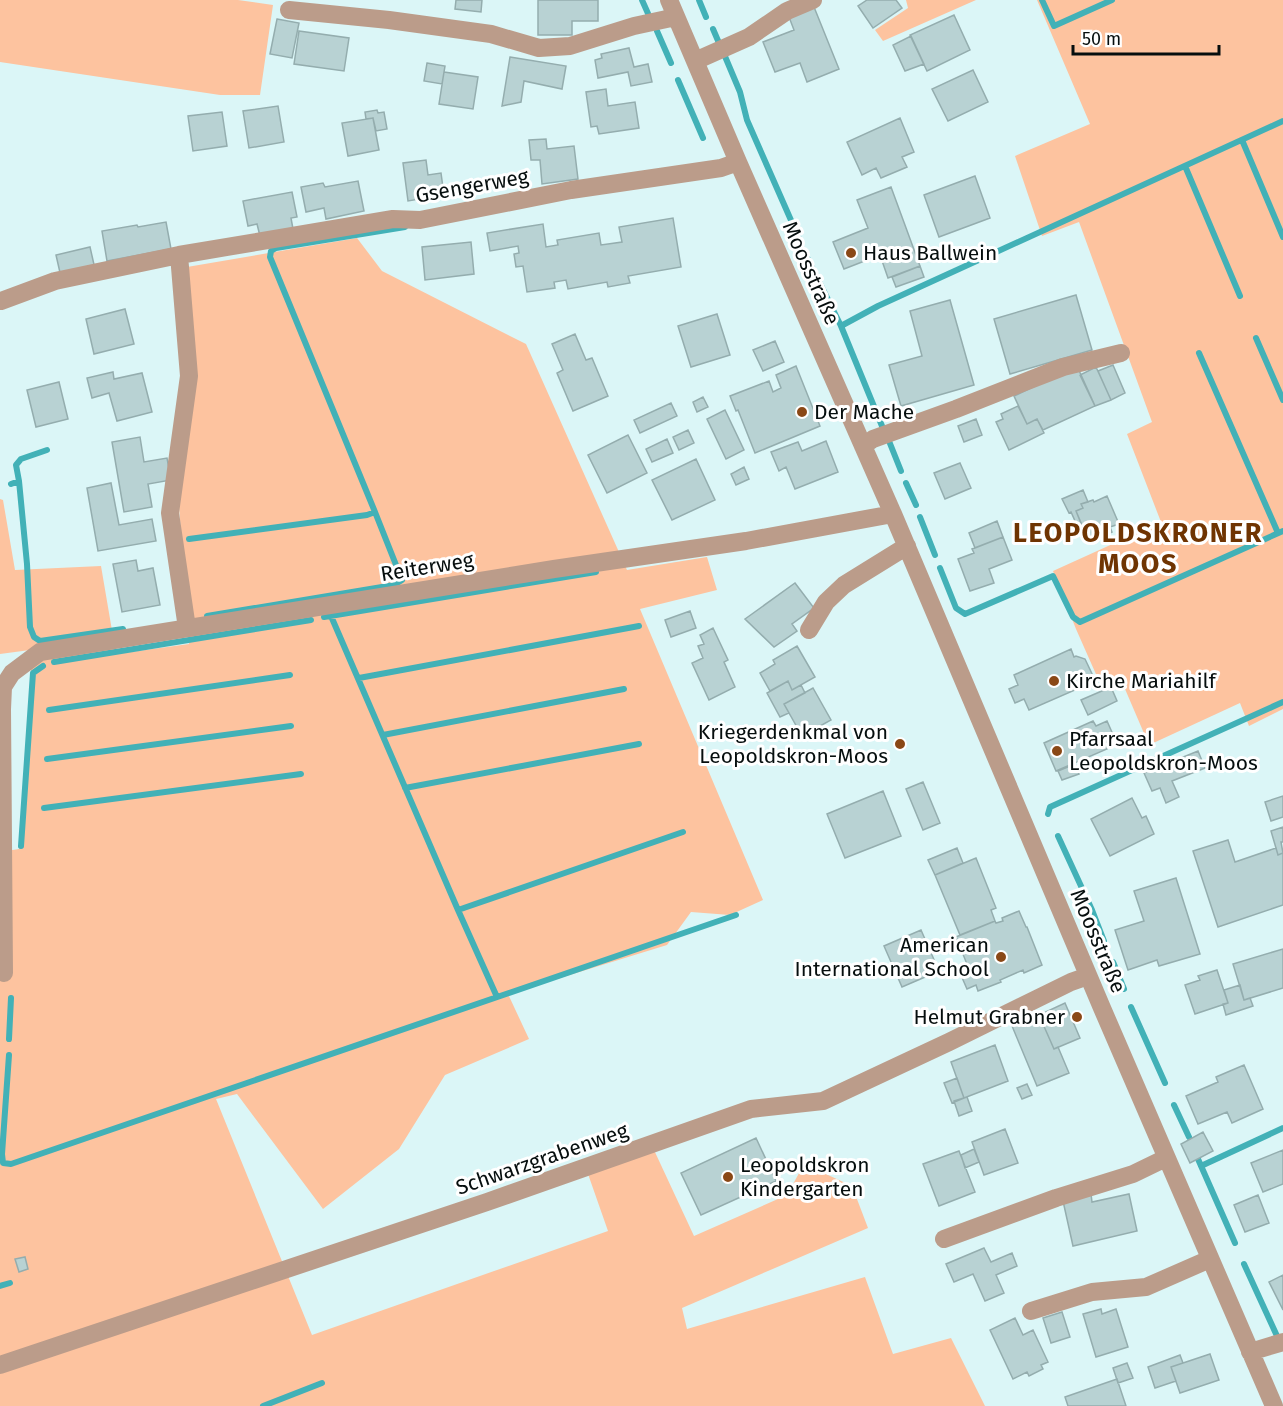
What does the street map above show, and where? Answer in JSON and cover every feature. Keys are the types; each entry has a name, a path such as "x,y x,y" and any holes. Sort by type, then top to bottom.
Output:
{"street":[{"path":"695,61 749,38 787,11 813,0"},
{"name":"Moosstraße","path":"289,10 389,20 491,34 539,48 570,46 634,26 672,8 907,546 1088,976 1273,1406"},
{"name":"Gsengerweg","path":"1,301 55,281 179,255 393,219 420,220 572,190 722,168 738,162"},
{"path":"179,255 189,376 170,513 187,628"},
{"path":"863,446 873,439 1063,367 1121,353"},
{"name":"Reiterweg","path":"4,973 1,709 3,687 12,673 40,652 554,569 746,541 893,514"},
{"path":"809,630 826,602 844,585 907,546"},
{"name":"Schwarzgrabenweg","path":"0,1365 477,1206 751,1109 823,1101 1071,982 1088,976"},
{"path":"944,1239 1056,1198 1133,1174 1166,1158"},
{"path":"1031,1311 1092,1292 1146,1287 1210,1259"},
{"path":"1250,1352 1283,1342"}],"shaded area":[{"path":"0,0 238,0 273,5 260,95 220,95 0,62"},
{"path":"906,0 976,0 883,41 875,30 908,8"},
{"path":"1037,0 1283,0 1283,709 1249,726 1240,703 1149,745 1125,689 1099,681 1053,571 1161,522 1127,434 1152,422 1079,222 1042,236 1015,156 1090,124"},
{"path":"357,238 382,271 526,344 627,570 707,557 717,590 640,609 763,900 730,915 691,912 667,945 508,994 529,1039 445,1075 399,1149 323,1209 237,1094 216,1099 312,1335 608,1231 588,1174 654,1150 694,1236 787,1195 804,1164 852,1186 868,1228 682,1308 687,1329 865,1277 893,1354 951,1338 985,1406 0,1406 0,852 19,849 31,670 30,650 0,654 0,499 3,500 15,570 101,566 116,654 189,644 179,506 187,267"}],"building":[{"path":"456,0 482,0 481,12 455,9"},
{"path":"538,0 598,0 598,21 572,21 572,35 538,35"},
{"path":"867,0 896,0 902,8 873,28 858,6"},
{"path":"814,7 839,69 807,82 800,63 775,72 763,42 794,30 789,17"},
{"path":"954,15 970,50 927,71 910,35"},
{"path":"277,19 299,23 292,58 270,54"},
{"path":"299,31 349,38 344,71 294,64"},
{"path":"911,36 924,64 905,71 893,45"},
{"path":"629,48 634,67 648,64 652,82 631,86 628,72 598,78 595,60 602,58 601,54"},
{"path":"510,57 566,66 562,89 524,81 521,102 502,106"},
{"path":"427,63 445,66 442,84 424,81"},
{"path":"973,70 988,102 948,121 932,89"},
{"path":"444,72 478,77 473,109 439,104"},
{"path":"606,89 608,106 635,102 639,128 599,134 597,126 591,127 586,92"},
{"path":"278,106 284,142 249,148 243,111"},
{"path":"377,110 378,113 384,112 387,129 376,131 373,118 366,119 365,112"},
{"path":"222,112 227,146 193,151 188,116"},
{"path":"373,118 379,150 348,156 342,123"},
{"path":"900,118 914,152 902,157 907,167 881,178 876,168 862,175 847,142"},
{"path":"546,139 547,149 574,146 578,179 542,184 540,160 531,160 529,140"},
{"path":"426,160 428,175 441,173 444,195 408,201 403,163"},
{"path":"975,176 990,218 939,237 924,195"},
{"path":"358,181 364,211 326,219 324,208 306,212 301,187 323,183 325,187"},
{"path":"891,187 920,266 888,278 880,255 844,269 833,242 868,228 857,200"},
{"path":"292,192 297,217 291,218 293,229 260,236 257,224 248,226 243,201"},
{"path":"673,218 681,267 628,276 630,283 608,287 607,282 568,289 566,280 554,282 555,288 527,292 523,266 516,267 514,254 519,253 518,246 490,251 487,233 543,224 546,247 558,245 557,240 599,233 601,245 622,242 619,227"},
{"path":"166,222 171,249 107,261 102,231"},
{"path":"471,242 474,274 425,280 422,247"},
{"path":"90,247 95,269 61,277 56,255"},
{"path":"920,266 924,277 896,287 892,277"},
{"path":"1076,295 1092,350 1010,374 994,319"},
{"path":"950,300 974,385 901,406 889,365 922,356 910,311"},
{"path":"125,309 134,344 94,354 86,319"},
{"path":"717,314 730,355 691,367 678,326"},
{"path":"575,334 586,360 592,358 608,396 573,411 557,373 563,370 552,344"},
{"path":"775,341 784,362 763,371 753,350"},
{"path":"1113,365 1125,393 1111,400 1098,371"},
{"path":"796,366 820,426 755,453 730,396 769,381 773,392 781,388 776,375"},
{"path":"1077,366 1095,406 1043,430 1037,419 1027,424 1014,396"},
{"path":"1096,367 1111,400 1095,406 1080,375"},
{"path":"113,372 114,379 142,373 152,412 117,421 109,393 92,398 87,378"},
{"path":"59,382 68,419 36,427 27,390"},
{"path":"703,397 708,407 697,412 693,402"},
{"path":"671,403 677,416 640,433 634,420"},
{"path":"1018,406 1027,424 1037,419 1044,433 1009,450 996,422 1003,419 1001,414"},
{"path":"725,410 744,450 726,459 707,419"},
{"path":"976,419 982,435 964,442 958,426"},
{"path":"688,430 694,443 679,450 673,437"},
{"path":"628,435 647,473 607,493 588,455"},
{"path":"140,437 144,462 167,458 171,480 148,484 152,507 124,512 112,442"},
{"path":"667,439 673,453 652,462 646,449"},
{"path":"826,441 838,472 795,489 786,467 779,471 771,452 798,442 802,451"},
{"path":"696,459 715,500 672,520 652,480"},
{"path":"960,463 971,488 945,499 934,473"},
{"path":"744,467 749,479 736,485 731,474"},
{"path":"111,483 119,525 152,519 156,541 98,551 87,488"},
{"path":"1083,490 1088,502 1081,504 1083,508 1076,511 1084,531 1080,532 1062,499"},
{"path":"1107,496 1119,524 1110,527 1112,532 1097,539 1096,536 1088,539 1076,511 1083,508 1081,504 1093,500 1094,502"},
{"path":"997,521 1003,537 975,548 969,533"},
{"path":"1003,537 1012,560 989,569 994,583 970,591 958,559 974,553 972,549"},
{"path":"136,560 138,571 153,568 160,605 122,612 113,564"},
{"path":"795,583 814,608 792,624 797,631 774,647 745,619"},
{"path":"690,611 696,628 671,637 665,620"},
{"path":"713,628 728,660 724,662 735,687 709,700 692,663 703,658 698,646 704,644 700,635"},
{"path":"797,646 815,677 792,690 788,681 770,691 760,673 775,664 773,660"},
{"name":"Kirche Mariahilf","path":"1071,649 1074,657 1085,659 1094,678 1091,683 1029,710 1024,699 1015,703 1009,689 1018,685 1014,675"},
{"path":"788,681 792,690 801,685 805,693 784,704 789,713 780,717 767,693"},
{"path":"1111,687 1117,701 1088,715 1081,700"},
{"path":"813,688 831,720 802,736 784,704"},
{"path":"1093,721 1096,726 1107,721 1115,739 1104,743 1107,749 1056,771 1044,743"},
{"path":"1198,751 1205,768 1172,781 1179,797 1166,803 1160,788 1152,791 1144,773"},
{"path":"1075,764 1079,774 1062,780 1058,771"},
{"path":"923,782 940,823 923,830 906,789"},
{"path":"883,791 901,836 845,858 827,814"},
{"path":"1283,796 1283,817 1271,821 1265,802"},
{"path":"1132,798 1142,818 1146,816 1154,834 1110,856 1091,819"},
{"path":"1283,827 1283,842 1281,842 1283,853 1278,855 1271,831"},
{"path":"1228,840 1235,862 1276,848 1278,855 1283,853 1283,905 1218,927 1193,851"},
{"path":"957,848 963,863 935,875 928,860"},
{"path":"976,858 996,908 991,910 995,921 960,935 935,875"},
{"path":"1176,878 1200,954 1159,966 1157,960 1128,970 1115,930 1144,921 1134,891"},
{"name":"American International School","path":"1019,911 1042,965 1024,973 1023,970 978,991 976,985 967,989 960,973 969,969 956,937 995,921 996,923 1003,921 1002,918"},
{"path":"921,930 939,971 902,987 884,946"},
{"path":"1283,949 1283,988 1244,1000 1233,964"},
{"path":"1217,970 1228,1003 1195,1014 1185,985 1200,980 1198,976"},
{"path":"1240,985 1244,1000 1250,998 1253,1006 1226,1015 1223,1004 1228,1003 1224,990"},
{"path":"1065,1003 1080,1038 1054,1049 1039,1015"},
{"path":"1039,1015 1054,1049 1058,1047 1069,1073 1037,1086 1012,1026"},
{"path":"995,1045 1008,1081 964,1098 951,1062"},
{"path":"1244,1065 1263,1109 1232,1123 1227,1112 1198,1124 1186,1096 1218,1082 1216,1077"},
{"path":"957,1078 964,1098 952,1103 944,1083"},
{"path":"1027,1084 1032,1095 1022,1099 1017,1088"},
{"path":"967,1097 972,1111 959,1116 954,1101"},
{"path":"1005,1129 1018,1163 984,1175 972,1142"},
{"path":"1203,1132 1213,1151 1190,1163 1181,1144"},
{"name":"Leopoldskron Kindergarten","path":"756,1138 776,1181 701,1215 681,1173"},
{"path":"974,1149 979,1162 965,1168 961,1155"},
{"path":"1283,1150 1283,1184 1263,1192 1251,1163"},
{"path":"959,1151 975,1192 939,1206 923,1164"},
{"path":"1091,1194 1092,1202 1129,1194 1137,1231 1073,1246 1063,1201"},
{"path":"1258,1195 1269,1223 1245,1232 1234,1205"},
{"path":"984,1248 991,1262 1012,1253 1017,1266 996,1275 1004,1293 985,1301 973,1274 954,1282 946,1264"},
{"path":"25,1257 28,1269 19,1272 15,1259"},
{"path":"1283,1275 1283,1310 1269,1282"},
{"path":"1101,1309 1102,1314 1116,1309 1128,1347 1096,1357 1083,1314"},
{"path":"1062,1312 1070,1337 1051,1343 1043,1318"},
{"path":"1015,1318 1023,1335 1033,1330 1048,1362 1041,1365 1043,1369 1029,1376 1027,1372 1013,1379 990,1330"},
{"path":"1210,1354 1219,1380 1180,1393 1171,1367"},
{"path":"1180,1355 1183,1363 1171,1367 1176,1381 1155,1388 1148,1367"},
{"path":"1127,1363 1133,1378 1118,1383 1113,1368"},
{"path":"1117,1379 1126,1406 1068,1406 1065,1397"}],"waterway":[{"path":"642,0 650,18"},
{"path":"699,0 706,17"},
{"path":"1042,0 1054,26 1112,0"},
{"path":"713,29 719,43"},
{"path":"657,31 671,63"},
{"path":"724,54 740,92 747,120 801,243"},
{"path":"678,80 703,138"},
{"path":"841,326 878,306 1283,121"},
{"path":"1242,140 1283,237"},
{"path":"1185,166 1240,296"},
{"path":"207,616 394,585 402,580 270,257 271,251 276,248 405,227"},
{"path":"808,259 841,326 882,426"},
{"path":"1256,338 1283,400"},
{"path":"1199,353 1278,533"},
{"path":"889,441 901,471"},
{"path":"19,481 16,465 21,459 47,450"},
{"path":"11,484 19,481 30,627 34,637 40,641 123,629"},
{"path":"906,483 916,505"},
{"path":"189,539 367,515 375,512"},
{"path":"920,517 935,555"},
{"path":"940,568 956,608 965,614 1053,576 1073,617 1080,622 1283,531"},
{"path":"324,617 596,572"},
{"path":"331,616 497,997"},
{"path":"54,662 311,620"},
{"path":"359,678 639,626"},
{"path":"21,846 33,673 43,666"},
{"path":"49,710 290,675"},
{"path":"383,735 624,689"},
{"path":"1048,814 1050,807 1283,702"},
{"path":"47,759 291,726"},
{"path":"405,788 639,744"},
{"path":"44,808 301,774"},
{"path":"458,910 683,832"},
{"path":"1058,836 1104,941"},
{"path":"9,1055 2,1154 3,1163 11,1164 736,915"},
{"path":"1113,962 1124,989"},
{"path":"9,1039 11,998"},
{"path":"1131,1007 1165,1083"},
{"path":"1174,1105 1189,1137"},
{"path":"1201,1166 1283,1128"},
{"path":"1198,1159 1235,1243"},
{"path":"1244,1264 1277,1336"},
{"path":"0,1286 10,1283"},
{"path":"263,1406 322,1383"}],"place":[{"name":"Haus Ballwein","path":"851,253"},
{"name":"Der Mache","path":"802,412"},
{"name":"Kirche Mariahilf","path":"1054,681"},
{"name":"Kriegerdenkmal von Leopoldskron-Moos","path":"900,744"},
{"name":"Pfarrsaal Leopoldskron-Moos","path":"1057,751"},
{"name":"American International School","path":"1001,957"},
{"name":"Helmut Grabner","path":"1077,1017"},
{"name":"Leopoldskron Kindergarten","path":"728,1177"}],"district":[{"name":"LEOPOLDSKRONER MOOS","path":"1138,548"}]}
